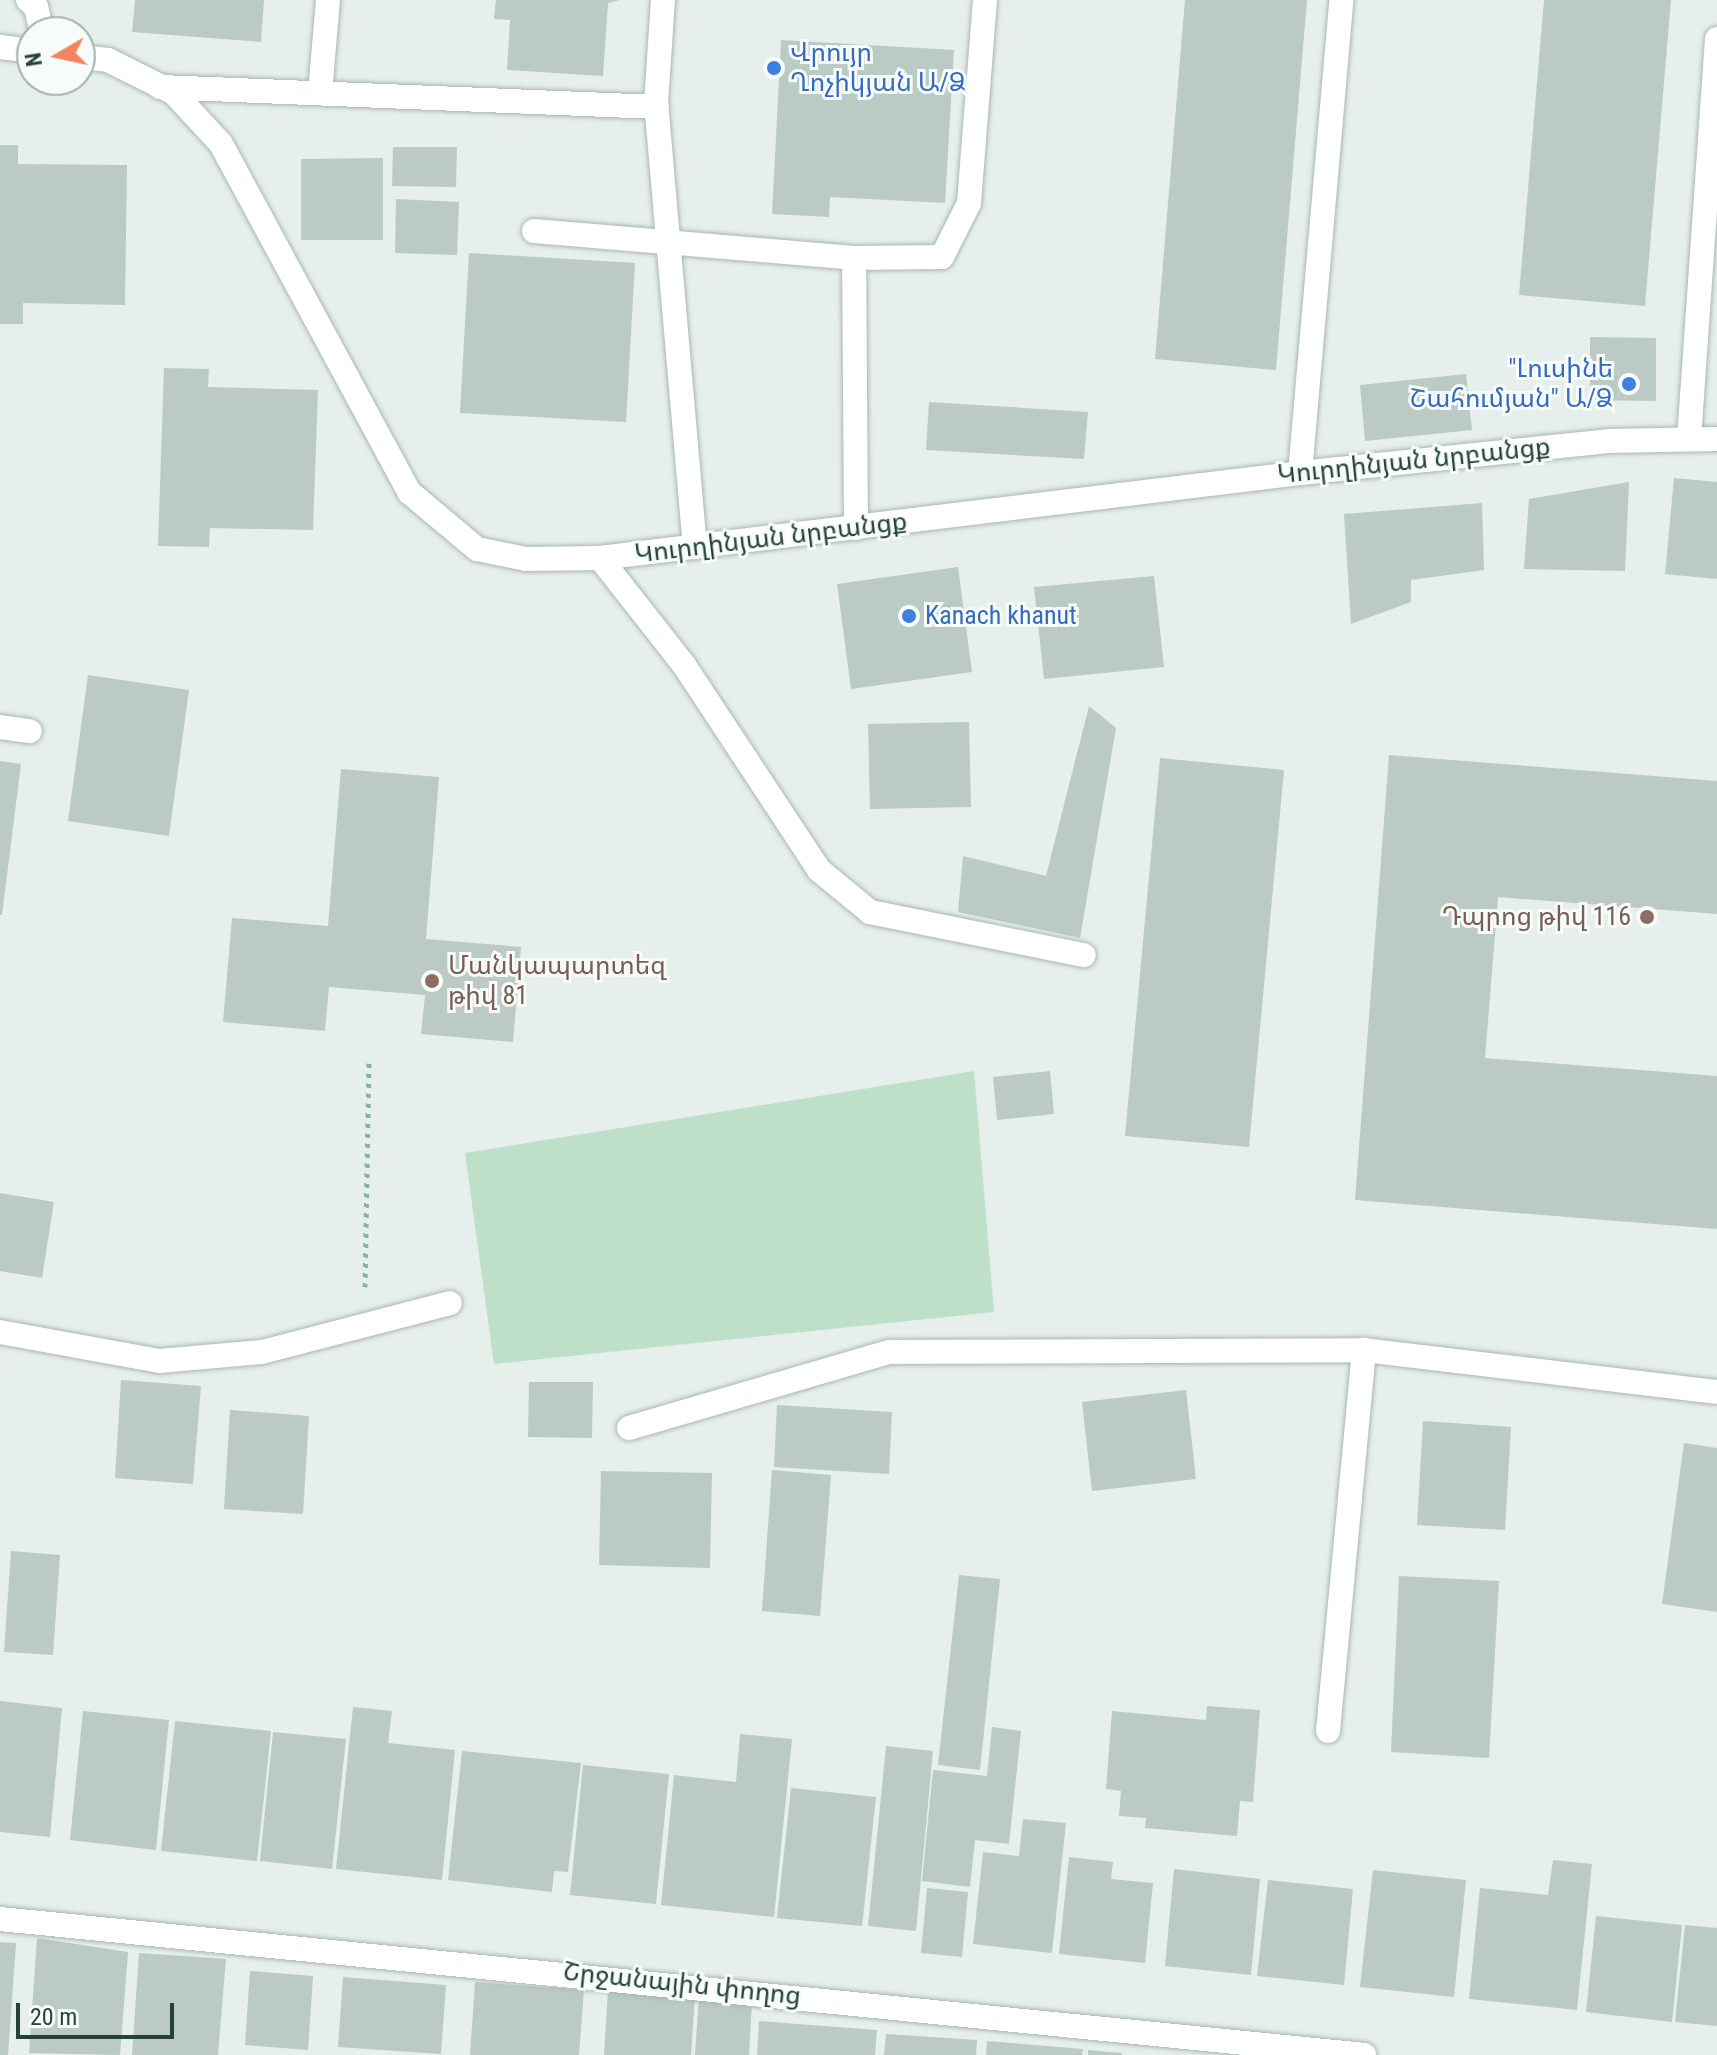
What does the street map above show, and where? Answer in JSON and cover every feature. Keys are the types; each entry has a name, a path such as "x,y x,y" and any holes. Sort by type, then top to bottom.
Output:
{"street":[{"path":"320,93 328,0"},
{"path":"663,0 657,107 666,246 695,547"},
{"path":"534,231 666,246 854,258 942,257 969,203 985,0"},
{"path":"1300,473 1341,0"},
{"path":"1689,439 1717,39"},
{"name":"Կուրղինյան նրբանցք","path":"96,59 108,60 174,93 221,144 409,492 477,549 526,559 600,558 1300,473 1608,441 1717,439"},
{"path":"160,87 657,107"},
{"path":"854,258 856,528"},
{"path":"600,558 684,665 829,879 870,912 1084,955"},
{"path":"0,727 30,731"},
{"path":"0,1332 159,1361 262,1352 365,1328 450,1303"},
{"path":"629,1428 889,1352 1364,1350 1717,1392"},
{"path":"1328,1731 1364,1350"},
{"name":"Շրջանային փողոց","path":"0,1919 1364,2055"}],"path":[{"path":"365,1328 369,1062"}],"green space":[{"path":"974,1071 994,1312 494,1364 465,1153"}],"building":[{"path":"135,0 264,0 261,42 132,32"},
{"path":"496,0 620,0 608,3 603,76 507,70 510,20 494,19"},
{"path":"1185,0 1307,0 1276,370 1155,359"},
{"path":"1544,0 1671,0 1645,306 1519,295"},
{"path":"781,40 954,50 945,203 830,197 829,217 772,214"},
{"path":"0,145 18,145 18,164 127,165 125,305 23,303 23,324 0,324"},
{"path":"393,147 457,147 456,187 392,186"},
{"path":"383,158 383,240 301,240 301,159"},
{"path":"396,199 459,202 457,255 395,253"},
{"path":"469,253 635,263 626,422 460,413"},
{"path":"1590,337 1656,338 1656,401 1590,400"},
{"path":"164,368 209,369 208,387 318,390 313,530 210,528 209,547 158,546"},
{"path":"1466,374 1472,430 1365,441 1360,385"},
{"path":"929,402 1088,412 1084,459 926,450"},
{"path":"1674,478 1717,482 1717,579 1665,574"},
{"path":"1629,482 1625,571 1524,569 1529,499"},
{"path":"1482,503 1484,570 1411,580 1411,602 1351,624 1344,514"},
{"path":"958,567 972,672 851,689 837,584"},
{"path":"1154,576 1164,667 1044,679 1034,587"},
{"path":"88,675 189,690 169,836 68,821"},
{"path":"1089,706 1116,728 1080,938 958,912 963,856 1046,876"},
{"path":"969,722 971,807 870,809 868,724"},
{"name":"Դպրոց թիվ 116","path":"1389,755 1717,781 1717,914 1498,897 1485,1058 1717,1076 1717,1229 1355,1200"},
{"path":"1160,758 1284,770 1249,1147 1125,1136"},
{"path":"0,761 21,764 2,915 0,915"},
{"path":"341,769 439,777 426,939 521,947 513,1042 421,1034 425,995 329,987 325,1031 223,1022 232,918 328,926"},
{"path":"1050,1071 1054,1114 997,1120 993,1077"},
{"path":"0,1193 54,1202 42,1278 0,1271"},
{"path":"121,1380 201,1386 193,1484 115,1478"},
{"path":"529,1382 593,1382 592,1438 528,1437"},
{"path":"1186,1390 1196,1479 1092,1491 1082,1402"},
{"path":"777,1405 892,1412 889,1474 774,1467"},
{"path":"230,1410 309,1416 303,1514 224,1509"},
{"path":"1423,1421 1511,1427 1505,1530 1417,1525"},
{"path":"1684,1443 1717,1448 1717,1612 1662,1604"},
{"path":"772,1470 831,1475 820,1616 762,1611"},
{"path":"601,1471 712,1473 710,1568 599,1565"},
{"path":"11,1551 60,1555 53,1655 4,1652"},
{"path":"959,1575 1000,1579 980,1770 938,1765"},
{"path":"1399,1576 1499,1581 1489,1758 1391,1752"},
{"path":"0,1701 62,1708 50,1837 0,1832"},
{"path":"1207,1706 1260,1710 1253,1802 1240,1801 1237,1836 1145,1828 1146,1818 1119,1816 1121,1791 1106,1789 1112,1711 1206,1720"},
{"path":"353,1707 392,1711 388,1743 455,1750 442,1880 336,1869"},
{"path":"83,1711 169,1720 156,1850 70,1840"},
{"path":"175,1721 271,1731 257,1861 161,1851"},
{"path":"992,1727 1021,1731 1009,1844 975,1840 970,1887 922,1881 933,1770 987,1776"},
{"path":"273,1732 346,1739 332,1869 260,1861"},
{"path":"740,1734 792,1739 774,1917 661,1905 674,1775 736,1782"},
{"path":"886,1746 933,1751 916,1931 868,1926"},
{"path":"462,1751 581,1763 568,1872 554,1871 552,1892 448,1880"},
{"path":"583,1765 669,1774 656,1904 570,1895"},
{"path":"791,1788 876,1797 862,1926 777,1918"},
{"path":"1023,1819 1066,1823 1052,1953 973,1944 983,1852 1019,1856"},
{"path":"1069,1857 1113,1862 1111,1879 1153,1883 1145,1963 1059,1954"},
{"path":"1553,1860 1592,1864 1577,2010 1469,1999 1480,1888 1548,1895"},
{"path":"1174,1869 1260,1879 1251,1975 1165,1966"},
{"path":"1373,1870 1466,1880 1454,1997 1360,1987"},
{"path":"1268,1880 1353,1889 1344,1985 1257,1976"},
{"path":"927,1888 968,1892 962,1957 921,1953"},
{"path":"1596,1916 1682,1925 1672,2022 1586,2012"},
{"path":"1685,1925 1717,1928 1717,2026 1675,2022"},
{"path":"37,1938 128,1952 120,2055 29,2053"},
{"path":"0,1942 16,1943 8,2055 0,2055"},
{"path":"139,1953 226,1959 218,2055 132,2055"},
{"path":"250,1971 313,1976 308,2050 245,2045"},
{"path":"343,1977 446,1985 441,2054 338,2047"},
{"path":"475,1982 584,1990 579,2055 470,2055"},
{"path":"608,1990 695,1996 691,2055 604,2055"},
{"path":"699,1997 752,2001 749,2055 695,2055"},
{"path":"759,2021 877,2030 875,2055 757,2055"},
{"path":"886,2034 977,2040 976,2055 884,2055"},
{"path":"987,2041 1083,2049 1082,2055 986,2055"},
{"path":"1088,2050 1122,2053 1122,2055 1088,2055"}],"place":[{"name":"Վրույր Ղոչիկյան Ա/Ձ","path":"774,68"},
{"name":"\"Լուսինե Շահումյան\" Ա/Ձ","path":"1629,384"},
{"name":"Kanach khanut","path":"909,616"},
{"name":"Դպրոց թիվ 116","path":"1647,917"},
{"name":"Մանկապարտեզ թիվ 81","path":"432,981"}]}
